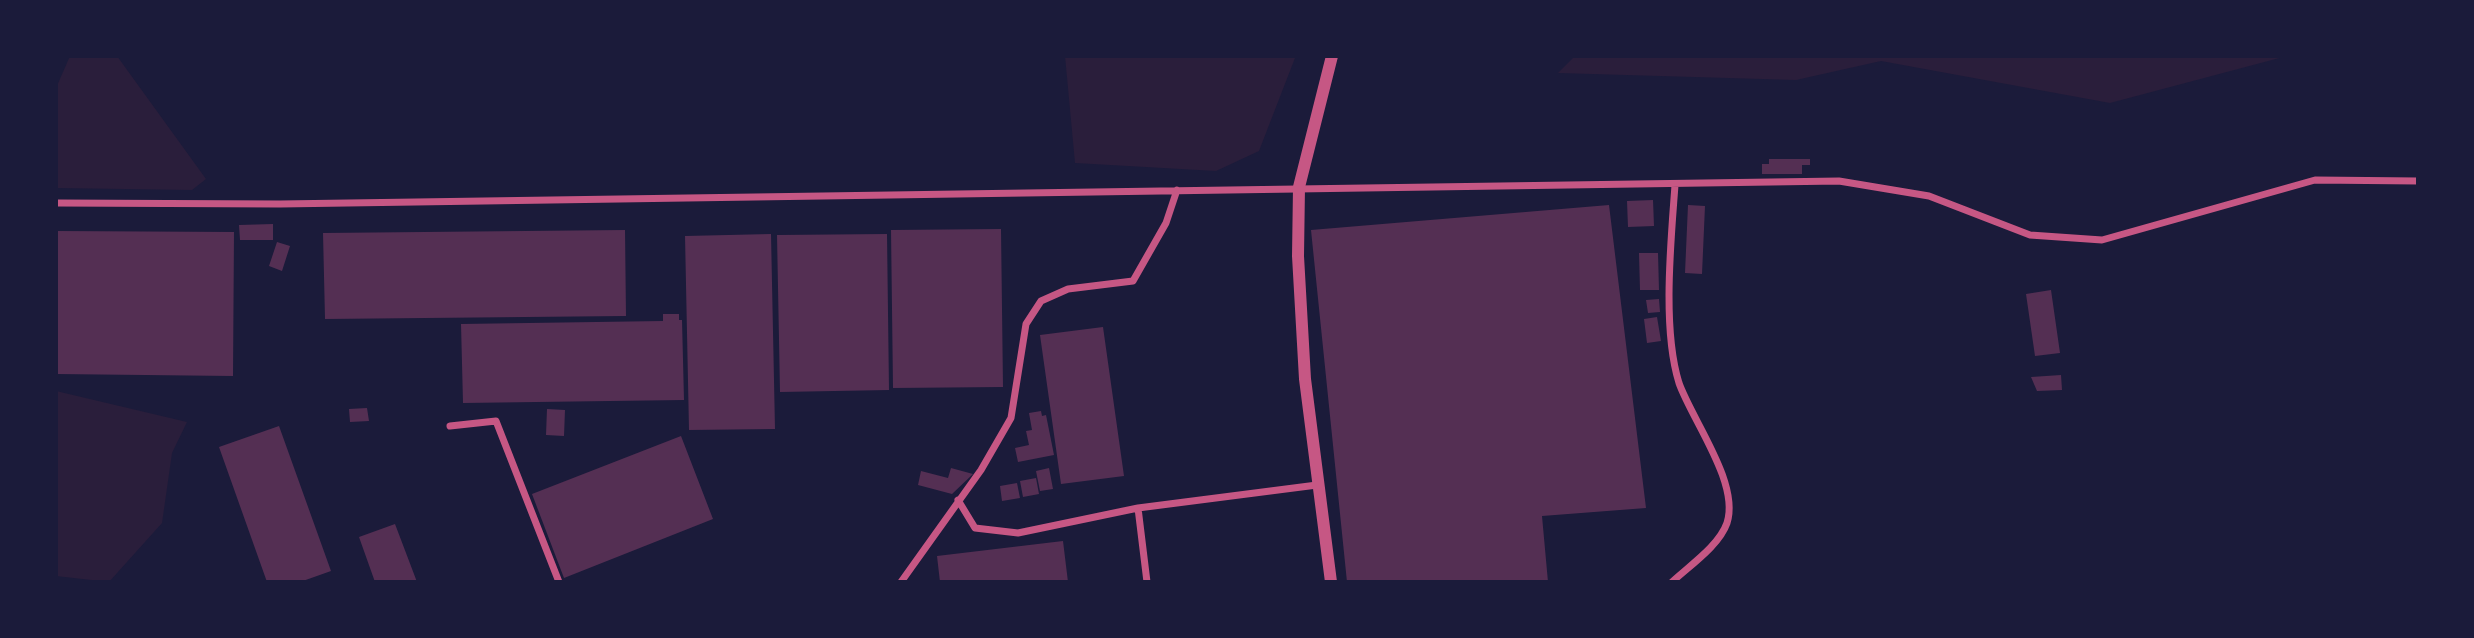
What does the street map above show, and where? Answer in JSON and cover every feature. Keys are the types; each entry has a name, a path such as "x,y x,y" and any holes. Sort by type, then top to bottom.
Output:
{"street":[{"path":"1331,582 1304,366 1298,256 1299,187 1332,56"},
{"path":"56,203 280,204 1839,181 1929,196 2030,235 2102,240 2315,180 2418,181"},
{"path":"1672,582 1713,543 1727,523 1728,495 1715,459 1679,382 1672,335 1670,262 1675,185"},
{"path":"901,582 981,470 1011,418 1026,324 1041,301 1068,289 1133,281 1166,223 1177,190"},
{"path":"450,426 496,421 559,582"},
{"path":"958,500 975,528 1018,533 1138,508 1317,485"},
{"path":"1138,508 1147,582"}],"shaded area":[{"path":"70,56 117,56 206,179 192,190 56,188 56,88"},
{"path":"1065,56 1295,58 1259,151 1216,171 1075,163"},
{"path":"1575,56 2287,56 2110,103 1881,61 1796,80 1558,73"},
{"path":"56,391 187,422 172,453 162,523 109,582 56,576"}],"building":[{"path":"1769,159 1810,159 1810,165 1802,165 1802,174 1762,174 1762,164 1769,164"},
{"path":"1653,200 1654,226 1628,227 1627,201"},
{"path":"1609,205 1646,508 1542,516 1548,582 1347,582 1311,230"},
{"path":"1688,205 1705,206 1702,274 1685,273"},
{"path":"273,224 273,240 240,240 239,225"},
{"path":"1001,229 1003,387 893,388 891,230"},
{"path":"625,230 626,316 325,319 323,233"},
{"path":"56,231 234,232 233,376 56,374"},
{"path":"771,234 775,429 689,430 685,236"},
{"path":"887,234 889,390 780,392 777,235"},
{"path":"277,242 290,246 282,271 269,266"},
{"path":"1639,253 1658,253 1659,290 1640,290"},
{"path":"2051,290 2060,353 2035,356 2026,294"},
{"path":"1659,299 1660,312 1648,313 1646,300"},
{"path":"663,314 679,314 679,320 682,320 684,400 463,403 461,324 663,321"},
{"path":"1657,317 1661,341 1647,343 1644,319"},
{"path":"1103,327 1124,476 1061,484 1040,335"},
{"path":"2061,375 2062,390 2037,391 2031,377"},
{"path":"367,408 369,421 350,422 349,409"},
{"path":"547,409 565,410 564,436 546,435"},
{"path":"1041,411 1042,416 1046,415 1054,455 1018,462 1015,448 1029,445 1026,431 1032,430 1029,413"},
{"path":"279,426 331,571 300,582 267,582 219,447"},
{"path":"681,436 713,519 564,578 532,494"},
{"path":"951,468 973,474 952,494 918,485 921,471 948,478"},
{"path":"1049,468 1053,489 1040,491 1036,471"},
{"path":"1036,478 1039,494 1023,497 1020,481"},
{"path":"1017,483 1020,498 1002,501 1000,486"},
{"path":"395,524 417,582 375,582 359,537"},
{"path":"1063,541 1068,582 940,582 937,556"}]}
